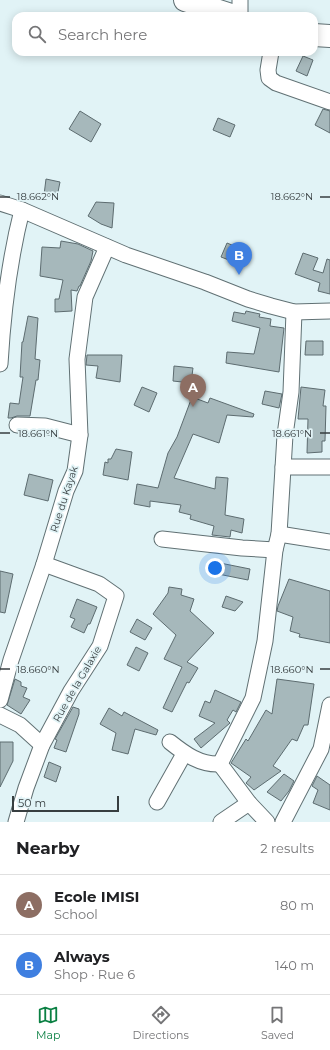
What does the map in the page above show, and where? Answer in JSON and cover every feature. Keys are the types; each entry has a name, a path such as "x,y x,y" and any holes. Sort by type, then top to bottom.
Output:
{"street":[{"path":"185,0 222,12"},
{"path":"240,0 240,12"},
{"path":"318,36 330,36"},
{"path":"270,56 268,78 276,83 330,102"},
{"path":"0,203 22,210 107,247 248,299 294,312 330,311"},
{"path":"0,364 3,316 22,210"},
{"name":"Rue du Kayak","path":"0,700 66,490 75,471 80,435 77,359 85,297 107,247"},
{"path":"220,764 253,698 265,641 275,550 279,534 284,436 291,392 294,312"},
{"path":"17,425 45,426 80,435"},
{"path":"283,467 330,467"},
{"path":"279,534 330,542"},
{"path":"162,538 242,548 275,550"},
{"name":"Rue de la Galaxie","path":"17,822 26,788 42,745 70,691 100,646 116,596 99,584 44,564"},
{"path":"283,822 321,749 326,745 330,705"},
{"path":"0,715 20,726 42,745"},
{"path":"170,742 184,754 210,765 220,764"},
{"path":"157,802 184,754"},
{"path":"220,764 249,802 267,822"},
{"path":"221,822 249,802"}],"building":[{"path":"303,56 313,60 307,76 296,71"},
{"path":"323,109 330,111 330,133 315,125"},
{"path":"80,111 101,124 91,142 69,129"},
{"path":"218,118 235,125 230,137 213,130"},
{"path":"46,179 60,182 57,197 44,195"},
{"path":"96,202 114,203 112,228 101,224 88,216"},
{"path":"61,241 78,244 93,251 91,261 80,286 77,291 71,290 72,311 55,312 55,299 59,299 63,280 40,276 42,247 60,248"},
{"path":"227,243 249,252 245,266 221,257"},
{"path":"303,253 318,258 313,270 323,273 327,259 330,260 330,294 318,291 320,283 295,274"},
{"path":"246,311 260,314 259,317 271,319 270,326 284,328 279,372 226,363 227,352 254,354 260,328 232,321 234,312 245,314"},
{"path":"28,316 38,318 35,359 40,360 38,380 36,380 30,416 8,418 10,403 19,404 23,377 20,377 22,342"},
{"path":"306,341 323,341 323,355 305,355"},
{"path":"87,355 122,355 120,382 96,378 98,366 86,365"},
{"path":"174,366 193,368 191,383 173,381"},
{"path":"142,387 157,393 149,412 134,405"},
{"path":"301,387 325,390 323,406 326,406 325,441 322,441 322,452 307,453 308,419 298,419"},
{"path":"265,391 282,394 279,408 262,404"},
{"path":"192,397 208,403 210,398 254,414 253,417 227,415 219,443 193,434 174,478 215,489 216,477 228,478 225,515 244,519 242,533 231,530 230,537 212,535 214,526 190,519 191,515 179,512 181,505 150,501 150,507 134,504 137,484 158,488 168,453 177,437"},
{"path":"116,449 132,452 128,480 103,475 105,462 108,463 108,459 111,459"},
{"path":"29,474 53,480 48,501 24,495"},
{"path":"220,563 250,569 248,580 218,574"},
{"path":"0,571 13,574 5,613 0,612"},
{"path":"289,579 330,591 330,643 299,637 300,634 290,631 293,617 277,611"},
{"path":"169,587 182,589 181,595 194,599 190,611 214,633 187,662 198,668 189,683 187,682 172,712 163,708 182,667 164,659 176,635 153,614 168,593"},
{"path":"226,596 243,602 235,611 222,607"},
{"path":"77,599 97,607 90,624 88,624 84,633 71,627 75,619 70,617"},
{"path":"137,619 152,628 145,640 130,632"},
{"path":"136,647 148,653 139,671 127,665"},
{"path":"15,679 21,682 21,686 27,688 23,697 30,700 21,714 7,705"},
{"path":"277,679 314,684 308,725 304,725 297,741 292,739 273,766 281,771 254,790 246,783 251,777 231,763 246,739 248,741 266,710 272,714"},
{"path":"215,690 241,702 236,712 233,710 227,720 230,723 201,748 194,739 215,723 199,716 205,701 210,703"},
{"path":"73,707 79,709 79,714 66,752 54,748 57,740 55,739"},
{"path":"109,708 122,716 124,712 158,730 156,735 135,729 128,754 112,750 116,733 100,724"},
{"path":"0,742 13,742 13,761 0,787"},
{"path":"49,762 61,767 56,782 44,777"},
{"path":"284,774 294,781 289,791 281,801 267,792"},
{"path":"317,776 330,785 330,810 313,803 318,790 312,786"}],"place":[{"name":"Always","path":"239,275"},
{"name":"Ecole IMISI","path":"193,407"}]}
